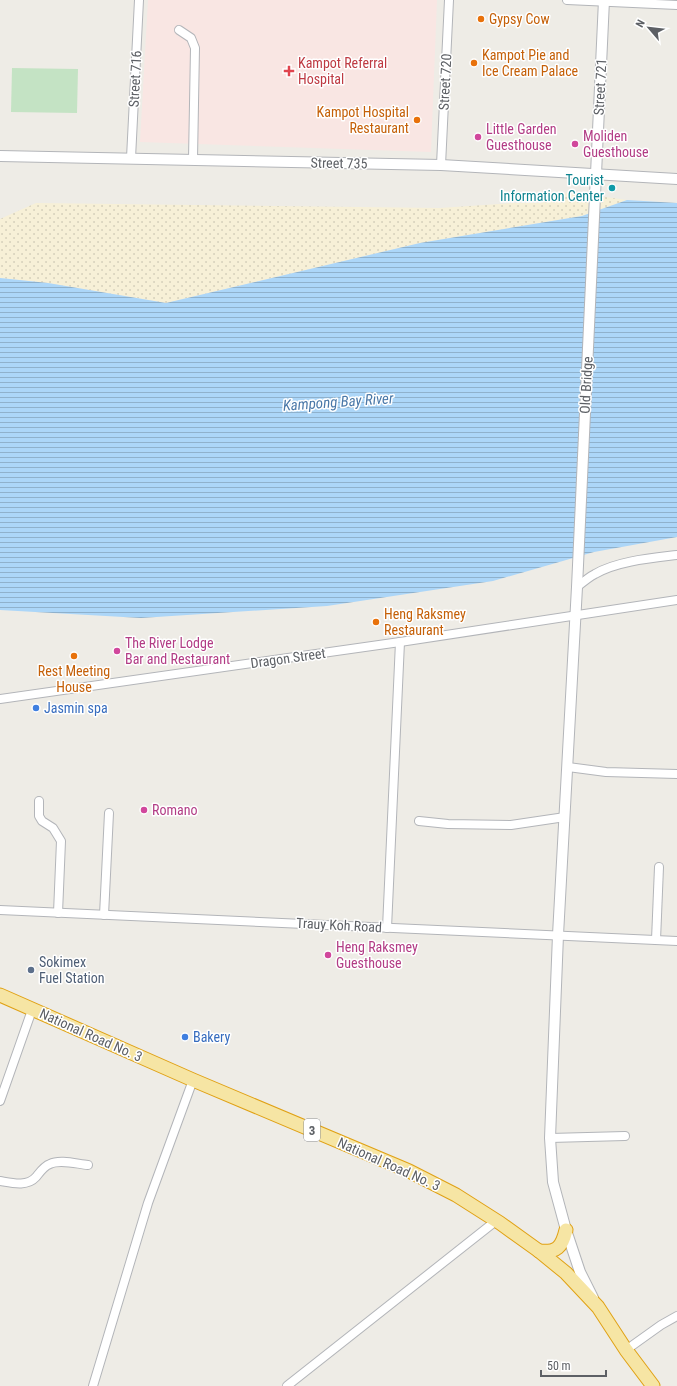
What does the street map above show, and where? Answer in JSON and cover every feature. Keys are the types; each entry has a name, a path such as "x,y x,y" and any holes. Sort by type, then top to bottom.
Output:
{"highway":[{"name":"National Road No. 3","path":"0,995 193,1080 410,1171 456,1195 497,1220 566,1273 598,1307"},
{"path":"539,1251 549,1252 558,1248 563,1241 566,1230"},
{"name":"3","path":"598,1307 626,1350 653,1386"}],"street":[{"name":"Street 716","path":"131,158 139,0"},
{"name":"Street 720","path":"441,165 449,0"},
{"path":"567,0 677,5"},
{"name":"Street 721","path":"595,190 604,1"},
{"path":"179,30 191,38 195,48 193,159"},
{"name":"Street 735","path":"0,156 441,165 677,179"},
{"name":"Old Bridge","path":"595,190 578,583 558,935 550,1138 553,1182 566,1230 580,1272 598,1307"},
{"path":"578,583 611,568 642,560 677,555"},
{"name":"Dragon Street","path":"0,699 400,642 677,600"},
{"path":"387,928 400,642"},
{"path":"568,767 606,772 677,774"},
{"path":"39,801 39,816 42,821 53,828 62,841 58,913"},
{"path":"104,915 109,813"},
{"path":"419,820 448,824 511,825 565,817"},
{"path":"656,940 659,867"},
{"name":"Trauy Koh Road","path":"0,910 677,941"},
{"path":"0,1102 32,1010"},
{"path":"93,1386 148,1203 193,1080"},
{"path":"550,1138 625,1136"},
{"path":"0,1181 26,1183 34,1179 44,1167 52,1163 64,1162 88,1165"},
{"path":"287,1386 497,1220"},
{"path":"626,1350 661,1325 677,1316"}],"shaded area":[{"name":"Kampot Referral Hospital","path":"148,0 437,0 431,152 140,142"}],"green space":[{"path":"12,68 78,69 77,113 11,112"}],"sand":[{"path":"569,192 627,200 582,216 420,243 166,303 48,283 0,278 0,219 36,203 440,208 513,203 541,203"}],"water":[{"name":"Kampong Bay River","path":"627,200 677,203 677,537 594,552 493,581 327,606 141,618 0,610 0,278 48,283 166,303 420,243 582,216"}],"place":[{"name":"Gypsy Cow","path":"481,19"},
{"name":"Kampot Pie and Ice Cream Palace","path":"474,63"},
{"name":"Kampot Referral Hospital","path":"289,71"},
{"name":"Kampot Hospital Restaurant","path":"417,120"},
{"name":"Little Garden Guesthouse","path":"478,137"},
{"name":"Moliden Guesthouse","path":"575,144"},
{"name":"Tourist Information Center","path":"612,188"},
{"name":"Heng Raksmey Restaurant","path":"376,622"},
{"name":"The River Lodge Bar and Restaurant","path":"117,651"},
{"name":"Rest Meeting House","path":"74,656"},
{"name":"Jasmin spa","path":"36,708"},
{"name":"Romano","path":"144,810"},
{"name":"Heng Raksmey Guesthouse","path":"328,955"},
{"name":"Sokimex Fuel Station","path":"31,970"},
{"name":"Bakery","path":"185,1037"}]}
